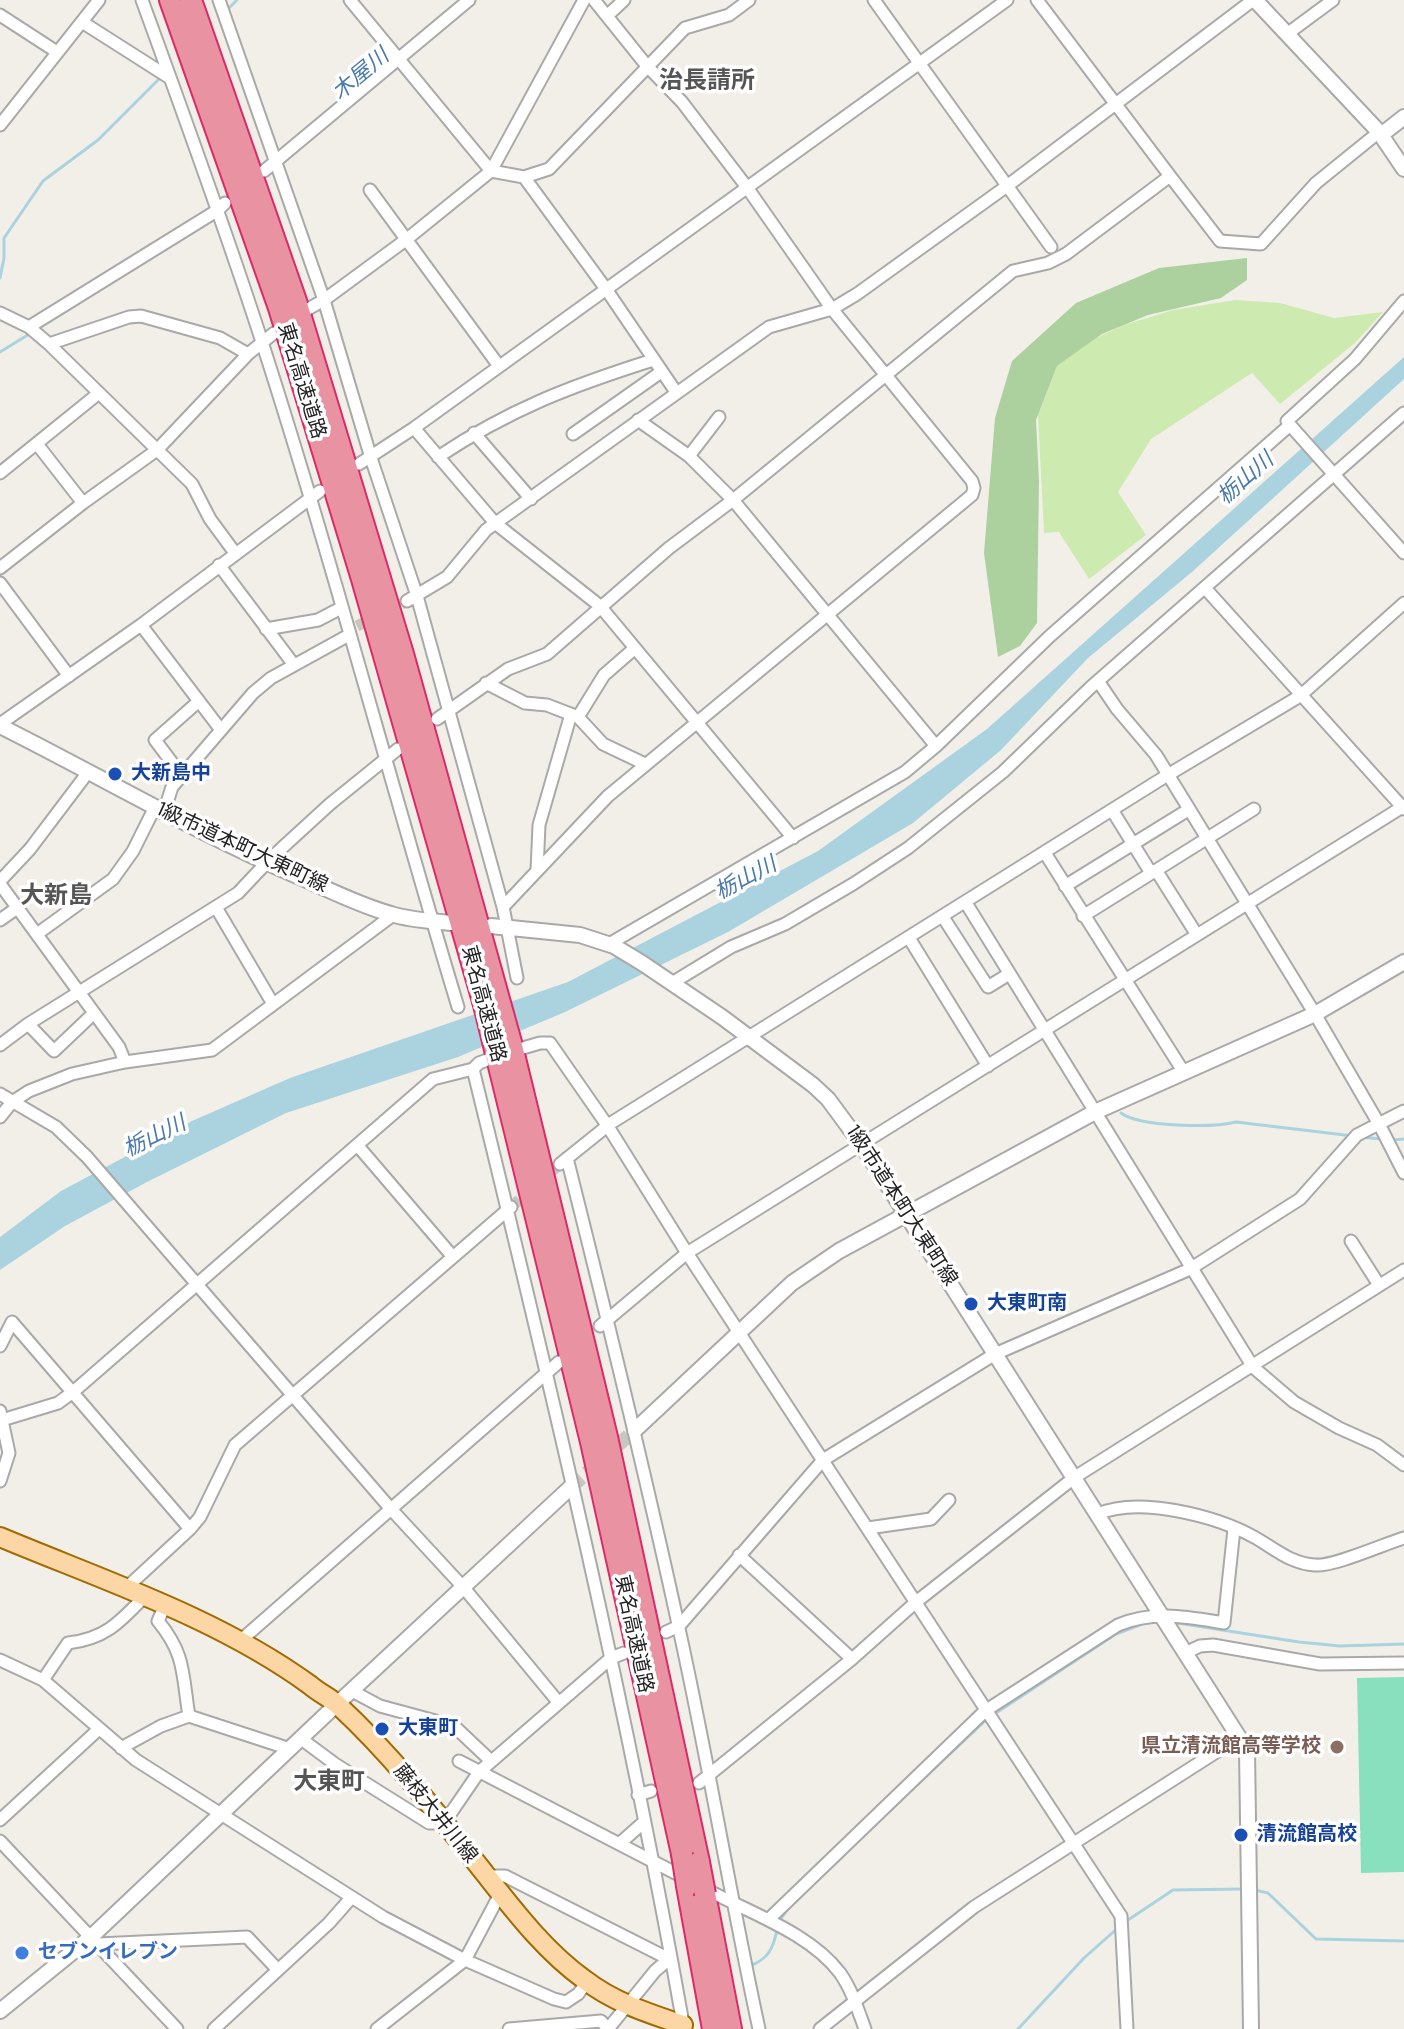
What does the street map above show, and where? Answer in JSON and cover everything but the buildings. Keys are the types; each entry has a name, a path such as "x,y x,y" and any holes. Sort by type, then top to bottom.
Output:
{"highway":[{"name":"東名高速道路","path":"170,0 279,308 492,1001"},
{"name":"東名高速道路","path":"191,0 296,301 403,654 607,1437 721,2025"}],"main road":[{"name":"藤枝大井川線","path":"0,1537 165,1605 240,1641 285,1667 337,1704 407,1778 500,1894 561,1962 587,1982 628,2006 678,2026"}],"street":[{"path":"0,125 99,0"},
{"path":"142,0 221,210 262,342 316,495 341,608 351,631 458,1007"},
{"path":"232,0 221,5 324,300 448,711 503,907 517,978"},
{"path":"350,0 491,171 524,177 549,169 685,28 729,15 749,0"},
{"path":"264,171 278,166 469,0"},
{"path":"308,309 407,239 491,171 584,0"},
{"path":"503,907 608,796 972,495 974,488 972,481 832,309 746,186 682,102 647,66 594,0"},
{"path":"607,16 624,0"},
{"path":"874,0 1051,247"},
{"path":"359,464 414,428 1007,0"},
{"path":"1037,0 1220,241 1261,244 1316,183 1404,117"},
{"path":"412,599 447,577 479,537 495,523 676,392 769,327 832,309 857,294 1007,186 1254,0 1380,133 1404,169"},
{"path":"1287,34 1333,0"},
{"path":"0,15 57,52"},
{"path":"82,22 170,78"},
{"path":"437,719 508,669 547,654 669,548 733,500 1013,271 1048,263 1066,254 1170,176"},
{"path":"524,177 676,392"},
{"path":"370,190 499,366"},
{"path":"32,329 221,210"},
{"path":"1404,301 1355,359 1287,421 1404,553"},
{"path":"0,313 32,329 49,344 192,484 210,519 235,553"},
{"path":"49,344 129,317 141,316 220,338 248,354"},
{"path":"0,568 157,450 248,354 274,333"},
{"path":"438,457 474,433 553,393 653,360"},
{"path":"573,434 661,372"},
{"path":"0,473 99,393"},
{"path":"670,981 731,947 785,924 908,848 1003,772 1098,681 1404,413"},
{"path":"689,456 719,417"},
{"path":"638,420 689,456 733,500 936,746"},
{"path":"611,945 905,772 1050,636 1290,425"},
{"path":"414,428 495,523 600,606 793,838"},
{"path":"474,433 531,499"},
{"path":"37,444 83,503"},
{"path":"0,725 316,495"},
{"path":"219,565 294,665"},
{"path":"0,583 69,676"},
{"path":"604,1323 687,1253 1404,807 1205,588"},
{"path":"759,2029 704,1780 679,1626 635,1430 563,1161 607,1125 1166,776 1300,696 1404,603"},
{"path":"266,629 318,620 341,608"},
{"path":"141,625 221,730"},
{"path":"37,934 113,879 172,787 253,693 271,678 351,631"},
{"path":"537,871 539,825 574,716 604,675 635,648"},
{"path":"1098,681 1156,755 1166,776 1315,1014 1404,1173"},
{"path":"486,683 525,703 547,705 574,716 603,744 645,764"},
{"path":"182,776 155,740 199,701"},
{"name":"1級市道本町大東町線","path":"0,725 267,863 393,915 451,923"},
{"path":"0,1045 79,992 217,909 238,893 330,804 398,749"},
{"path":"89,771 30,849 0,882 119,1047 125,1062"},
{"path":"1083,916 1254,809"},
{"path":"1112,810 1197,935"},
{"path":"1065,886 1188,810"},
{"path":"1045,853 1183,1071"},
{"path":"966,903 1253,1367 1294,1402 1377,1445 1404,1465"},
{"path":"0,920 17,908"},
{"path":"217,909 273,1004"},
{"path":"0,1117 12,1102 29,1091 72,1074 125,1062 212,1050 393,915"},
{"path":"943,917 988,987 1009,974"},
{"name":"1級市道本町大東町線","path":"491,926 564,932 611,945 670,981 786,1063 828,1099 907,1213 1243,1740"},
{"path":"909,938 988,1066"},
{"path":"635,1430 814,1266 1095,1112 1315,1014 1404,962"},
{"path":"28,1024 54,1051 94,1013"},
{"path":"0,1481 9,1453 1,1416 58,1403 73,1392 433,1079 473,1069 505,1051 550,1043 607,1125 687,1253 1121,1916 1127,2029"},
{"path":"473,1069 509,1209 611,1658 652,1860 678,2026"},
{"path":"0,1094 56,1127 87,1157 390,1508 464,1588 559,1703"},
{"path":"666,1632 679,1626 823,1460 995,1354 1190,1269 1300,1199 1357,1135 1404,1111"},
{"path":"358,1146 453,1257"},
{"path":"125,1589 200,1517 235,1445 509,1209"},
{"path":"1351,1241 1379,1285"},
{"path":"704,1780 852,1659 916,1602 1075,1477 1404,1270"},
{"path":"0,1346 12,1322 190,1529"},
{"path":"240,1641 559,1362"},
{"path":"0,2011 94,1940 221,1814 571,1487"},
{"path":"868,1528 931,1519 949,1500"},
{"path":"1098,1514 1120,1507 1142,1506 1194,1515 1251,1535 1292,1560 1320,1566 1404,1538"},
{"path":"769,1919 985,1711 1132,1619 1163,1615 1224,1623 1234,1529"},
{"path":"739,1555 852,1659"},
{"path":"43,1680 68,1643 88,1641 114,1627 144,1597"},
{"path":"165,1605 158,1621 173,1640 182,1659 189,1716"},
{"path":"1187,1652 1200,1646 1213,1645 1320,1664 1404,1663"},
{"path":"121,1748 161,1726 189,1716 295,1744 335,1764 429,1823 444,1823 479,1772 611,1658 624,1653"},
{"path":"0,1660 43,1680 121,1748 351,1898 465,1960 514,1983 566,2002 578,1994 587,1982"},
{"path":"352,1691 380,1706 454,1726 491,1761"},
{"path":"0,1820 99,1729"},
{"path":"820,2029 974,1907 1224,1747 1243,1740 1249,1757 1251,2029"},
{"path":"459,1761 732,1903 769,1919 824,1957 839,1972 855,2000 865,2029"},
{"path":"638,1795 651,1791"},
{"path":"619,1844 644,1822"},
{"path":"0,1841 177,2029"},
{"path":"486,1876 505,1876 669,1959"},
{"path":"377,2029 465,1960 500,1894"},
{"path":"214,2029 329,1923 351,1898"},
{"path":"94,1940 247,1937 278,1970"},
{"path":"509,2029 601,2021 608,2029 655,1971 669,1959"}],"green space":[{"path":"1247,258 1247,280 1221,298 1148,315 1102,334 1057,366 1036,420 1039,481 1037,623 1020,646 998,657 984,553 995,418 1012,361 1076,303 1159,268"},
{"path":"1235,300 1280,303 1334,318 1383,312 1355,343 1280,404 1252,373 1151,439 1118,492 1146,535 1089,579 1059,532 1044,533 1038,415 1057,366 1096,338 1124,325 1173,310"},
{"path":"1404,1677 1404,1872 1361,1873 1357,1678"}],"water":[{"path":"1404,357 1404,379 1192,572 1088,658 1001,750 913,823 728,932 565,1012 458,1057 286,1113 65,1226 0,1270 0,1237 61,1191 192,1121 290,1078 568,982 818,851 987,729"}],"waterway":[{"path":"227,10 237,0"},
{"path":"0,278 4,238 43,181 98,140 162,76"},
{"name":"木屋川","path":"37,329 207,223"},
{"name":"木屋川","path":"0,352 31,333"},
{"path":"1121,1113 1159,1124 1236,1122 1353,1136"},
{"path":"1361,1137 1381,1139"},
{"path":"1393,1140 1404,1139"},
{"path":"993,1715 1116,1634 1145,1623 1159,1622"},
{"path":"1171,1622 1340,1646 1404,1644"},
{"path":"844,1854 987,1719"},
{"path":"1125,1922 1173,1890 1243,1889"},
{"path":"1255,1890 1268,1893 1316,1939 1404,1941"},
{"path":"778,1923 790,1906"},
{"path":"1018,2029 1084,1958 1119,1927"},
{"path":"750,1966 769,1952 777,1930"}],"tunnel":[{"path":"357,626 407,601"},
{"path":"511,1207 560,1164"},
{"path":"571,1487 635,1430"}],"place":[{"name":"大新島中","path":"115,774"},
{"name":"大東町南","path":"971,1304"},
{"name":"大東町","path":"382,1729"},
{"name":"県立清流館高等学校","path":"1337,1747"},
{"name":"清流館高校","path":"1241,1835"},
{"name":"セブンイレブン","path":"22,1953"}],"district":[{"name":"治長請所","path":"707,82"},
{"name":"大新島","path":"56,897"},
{"name":"大東町","path":"329,1783"}],"water label":[{"name":"栃山川","path":"1246,479"},
{"name":"栃山川","path":"746,879"},
{"name":"栃山川","path":"155,1137"}]}
